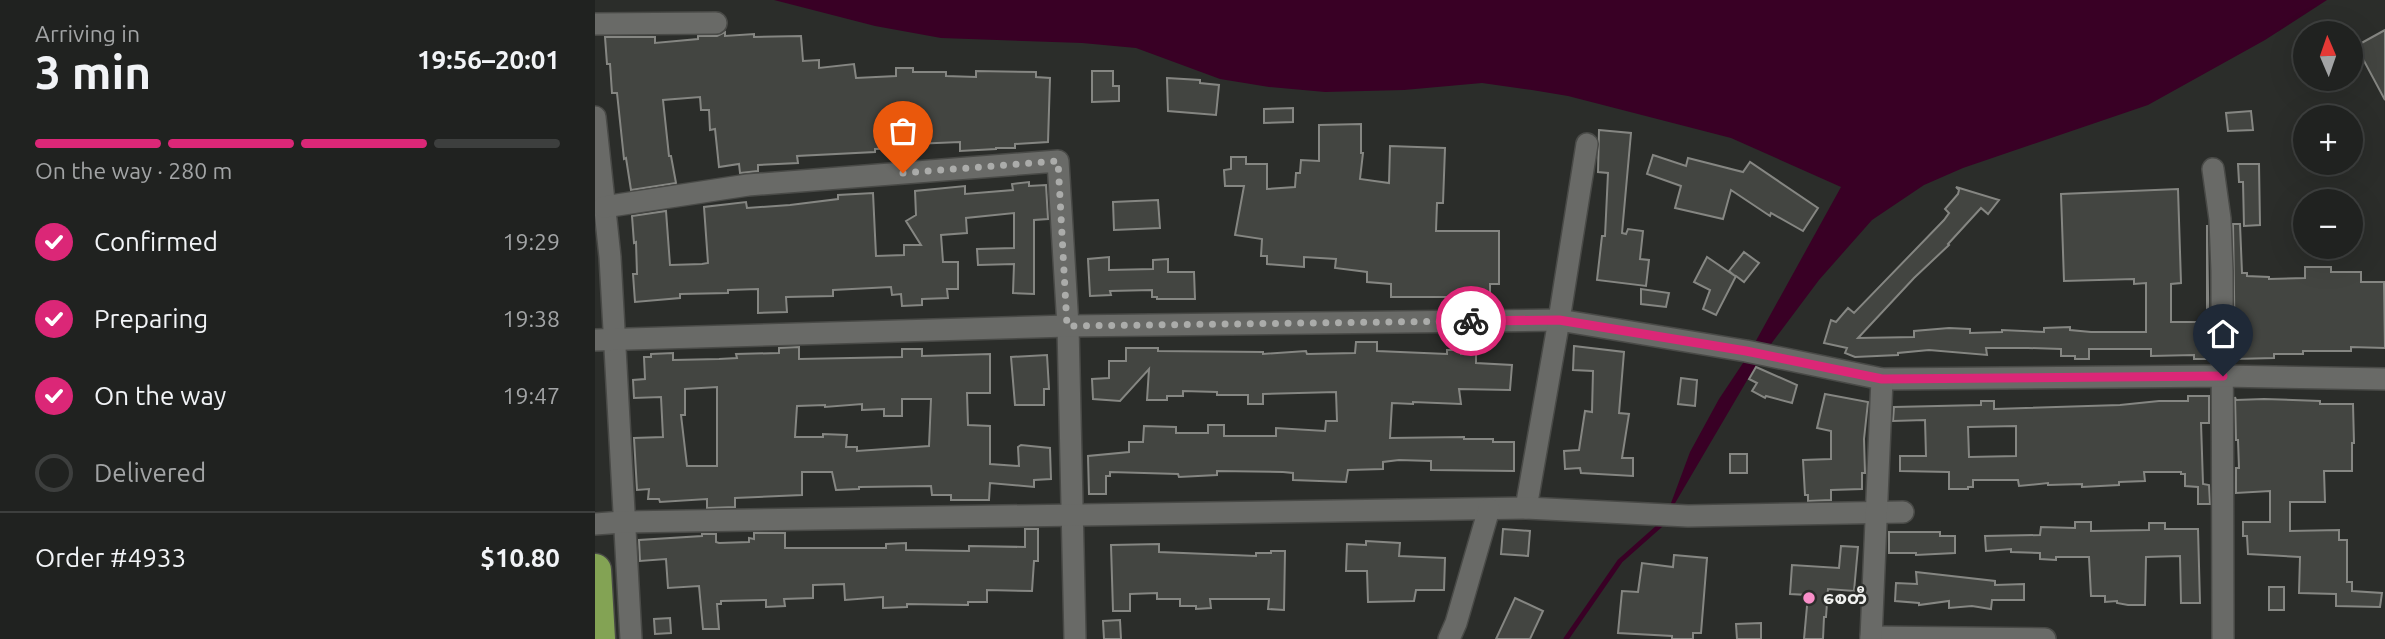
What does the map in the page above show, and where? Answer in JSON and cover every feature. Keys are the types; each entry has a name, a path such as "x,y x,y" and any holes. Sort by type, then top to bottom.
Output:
{"highway":[{"path":"595,570 599,639"}],"street":[{"path":"595,24 716,23"},
{"path":"595,117 604,207 605,339 624,522 631,639"},
{"path":"1526,508 1587,144"},
{"path":"604,207 748,185 1058,161 1067,326 1075,639"},
{"path":"2213,169 2220,219 2223,639"},
{"path":"605,339 1067,326 1559,320 1755,353 1882,379 2223,376 2385,379"},
{"path":"1882,379 1871,638 2045,639"},
{"path":"595,524 1526,508 1688,516 1903,512"},
{"path":"1449,639 1489,509"}],"shaded area":[{"path":"774,0 2327,0 2265,40 2148,105 1963,168 1924,185 1872,220 1819,280 1759,360 1664,522 1690,452 1719,399 1747,357 1841,187 1731,138 1568,96 1532,90 1482,83 1404,90 1325,92 1269,87 1220,79 1136,48 1082,43 941,38 875,26"}],"building":[{"path":"2385,30 2385,100 2363,59 2363,42"},
{"path":"725,32 725,36 801,36 803,61 819,60 819,68 854,64 856,78 896,76 896,68 913,68 913,72 946,72 946,76 976,77 976,71 1036,72 1036,77 1050,78 1048,142 1015,144 1015,148 960,151 960,142 913,144 913,148 875,149 875,152 797,156 798,163 758,165 758,171 740,173 739,164 719,167 715,129 710,130 709,110 701,110 700,97 663,100 669,156 676,183 631,190 626,158 624,159 617,93 612,93 610,64 607,64 605,37 655,37 655,43 698,39 698,36 717,36"},
{"path":"1092,71 1113,71 1113,86 1119,86 1119,101 1092,102"},
{"path":"1167,78 1200,80 1200,83 1219,85 1216,115 1168,111"},
{"path":"1293,108 1293,122 1264,123 1264,109"},
{"path":"2251,111 2253,130 2228,131 2226,113"},
{"path":"1361,124 1363,153 1360,179 1389,183 1390,146 1445,148 1443,203 1437,203 1436,231 1499,231 1499,284 1490,284 1490,304 1460,304 1460,301 1447,301 1448,297 1391,297 1391,284 1367,282 1367,272 1335,268 1336,259 1304,257 1304,267 1267,264 1267,256 1261,256 1262,239 1235,235 1244,186 1225,186 1224,170 1231,169 1231,157 1246,157 1246,164 1267,164 1267,189 1295,187 1301,160 1319,161 1319,125"},
{"path":"1599,130 1631,133 1622,233 1626,234 1628,229 1643,231 1640,259 1649,260 1646,286 1597,280 1602,236 1605,236 1608,173 1598,172"},
{"path":"1653,155 1686,166 1688,158 1743,172 1750,162 1818,208 1803,231 1771,213 1770,216 1731,190 1723,219 1675,208 1681,186 1647,174"},
{"path":"2238,164 2259,164 2260,225 2244,226 2243,182 2239,182"},
{"path":"1029,182 1029,186 1046,185 1048,219 1034,220 1034,294 1013,293 1014,264 978,265 977,249 1014,248 1014,213 966,218 967,233 941,235 943,262 958,262 958,289 947,289 948,298 922,299 922,305 902,306 901,294 892,295 891,287 833,290 833,296 786,297 787,312 758,313 758,289 680,294 680,298 635,302 633,274 637,274 636,242 634,243 632,216 666,211 670,265 702,264 708,263 704,207 746,202 747,208 790,205 838,199 838,195 873,193 876,256 904,255 904,245 921,245 906,221 916,215 915,191 965,186 965,194 1013,190 1012,184"},
{"path":"1956,187 1999,200 1988,214 1981,208 1949,245 1858,338 1914,337 1914,331 1949,328 1970,329 1970,333 2002,330 2044,332 2044,328 2070,327 2070,330 2091,332 2146,332 2146,283 2134,284 2134,279 2064,281 2061,194 2178,189 2181,283 2171,284 2171,322 2207,322 2207,225 2209,359 2194,359 2194,355 2151,356 2151,349 2089,349 2089,359 2075,359 2075,356 2061,356 2061,349 2028,348 1986,348 1987,355 1929,350 1855,357 1845,353 1847,348 1824,343 1831,320 1836,322 1848,308 1854,313 1944,220 1949,213 1945,209 1958,194"},
{"path":"1158,200 1160,228 1114,230 1113,202"},
{"path":"2233,224 2240,224 2242,273 2247,273 2247,276 2269,279 2305,278 2305,267 2331,267 2331,272 2361,272 2361,282 2384,282 2385,348 2351,347 2351,351 2303,351 2303,354 2274,354 2274,358 2235,359"},
{"path":"1744,252 1759,263 1744,282 1736,276 1716,315 1703,309 1710,290 1694,282 1707,257 1735,276 1729,271"},
{"path":"1109,257 1109,270 1153,269 1153,260 1168,259 1168,272 1194,272 1195,299 1157,299 1152,297 1152,290 1110,291 1111,295 1090,296 1088,259"},
{"path":"1641,289 1669,293 1666,307 1641,304"},
{"path":"1356,342 1377,342 1377,351 1447,354 1447,350 1461,350 1461,354 1476,353 1476,363 1512,365 1510,390 1459,389 1461,404 1392,403 1390,438 1464,437 1514,442 1514,471 1431,470 1431,461 1399,460 1383,462 1383,469 1348,470 1346,482 1293,480 1293,473 1283,472 1217,471 1217,475 1179,477 1178,474 1110,472 1110,476 1106,476 1106,494 1089,494 1088,456 1129,452 1129,442 1143,442 1144,426 1176,427 1176,433 1208,433 1208,425 1224,425 1224,436 1276,436 1276,428 1325,431 1326,421 1337,421 1336,392 1263,394 1263,404 1248,404 1248,395 1217,395 1217,392 1183,391 1183,396 1167,396 1167,400 1147,400 1149,369 1120,401 1093,399 1092,379 1109,378 1109,361 1126,361 1126,348 1263,354 1306,351 1307,354 1355,353"},
{"path":"1574,346 1624,352 1619,413 1629,414 1622,458 1633,458 1633,476 1581,473 1580,468 1565,469 1564,451 1579,450 1585,411 1592,412 1593,371 1573,370"},
{"path":"799,347 799,359 902,357 902,349 922,349 922,356 990,354 990,393 967,393 968,425 990,426 990,464 1019,466 1018,447 1021,445 1050,448 1051,479 1034,480 1034,487 990,483 989,500 951,500 951,495 932,495 931,486 836,490 832,472 802,472 802,495 735,498 735,507 707,508 707,499 660,502 659,499 648,499 649,489 637,490 634,438 663,437 661,397 634,398 633,380 645,379 644,357 673,353 673,360 737,358 736,354 779,353 779,348","holes":["717,387 717,466 687,466 681,415 685,415 685,389","902,399 931,399 929,446 857,451 857,447 846,447 847,435 795,437 797,406 862,404 862,410 884,409 884,416 902,416"]},
{"path":"1047,355 1049,389 1044,389 1044,405 1015,405 1011,357"},
{"path":"1756,367 1797,385 1792,403 1766,396 1765,398 1752,391 1757,383 1749,379"},
{"path":"1681,378 1697,380 1695,406 1678,404"},
{"path":"1825,394 1868,402 1864,439 1865,473 1862,473 1862,489 1831,490 1831,500 1808,501 1808,495 1805,495 1803,460 1831,459 1831,431 1817,428"},
{"path":"2188,396 2209,396 2209,423 2201,423 2203,484 2209,485 2210,504 2198,504 2198,487 2185,486 2185,474 2181,472 2144,472 2145,481 2119,482 2119,485 2082,487 2082,484 2048,483 2019,486 2018,480 1973,480 1973,487 1968,489 1949,489 1949,472 1900,471 1900,456 1926,456 1925,420 1893,421 1894,407 1981,405 1981,401 1994,401 1994,409 2188,401","holes":["2016,426 2016,456 1969,457 1968,427"]},
{"path":"2235,397 2236,400 2353,404 2352,471 2324,471 2325,502 2290,502 2290,531 2339,530 2339,540 2347,540 2347,582 2352,582 2352,591 2382,593 2380,607 2336,606 2336,594 2299,593 2300,557 2248,554 2247,536 2243,536 2243,522 2270,522 2270,491 2236,493 2236,468 2239,468"},
{"path":"1730,454 1747,454 1747,473 1730,473"},
{"path":"2075,522 2091,522 2091,531 2149,530 2149,523 2165,523 2165,529 2198,529 2200,603 2181,603 2180,556 2146,557 2145,605 2128,605 2117,601 2105,602 2105,596 2091,596 2089,557 2056,557 2056,560 2040,559 2040,553 2011,552 2011,549 1986,551 1985,536 2040,535 2041,527 2075,528"},
{"path":"1025,529 1038,529 1038,561 1034,561 1032,591 987,590 987,602 968,602 968,605 907,604 907,607 883,608 883,597 845,600 844,584 813,585 813,598 784,599 785,606 766,607 766,600 721,601 721,604 717,604 719,629 703,629 699,586 668,588 666,559 640,561 639,540 702,534 716,534 716,542 719,543 749,542 749,538 754,539 754,533 785,533 785,548 886,548 886,544 906,543 906,550 969,551 969,546 1025,547"},
{"path":"1503,529 1530,531 1528,556 1501,554"},
{"path":"1889,532 1940,532 1940,536 1955,536 1955,553 1889,553"},
{"path":"1366,541 1400,543 1399,556 1445,558 1444,590 1416,590 1414,601 1368,602 1367,571 1346,571 1347,544 1366,545"},
{"path":"1159,544 1159,552 1256,556 1256,553 1285,551 1284,610 1268,609 1269,599 1210,599 1211,608 1196,609 1196,606 1180,606 1180,599 1157,599 1157,593 1130,594 1130,611 1113,611 1111,545"},
{"path":"1841,546 1858,547 1854,591 1828,589 1823,639 1804,639 1808,595 1790,594 1792,565 1839,568"},
{"path":"1674,555 1707,558 1701,633 1693,633 1693,639 1672,639 1672,636 1618,633 1622,591 1638,592 1642,563 1673,567"},
{"path":"1916,572 1995,581 1995,585 2024,584 2024,600 1992,600 1991,609 1972,606 1949,608 1949,601 1919,605 1895,601 1896,583 1917,584"},
{"path":"2269,587 2284,587 2284,610 2269,610"},
{"path":"1515,598 1543,611 1530,639 1496,639"},
{"path":"670,618 671,633 655,634 654,619"},
{"path":"1120,620 1121,639 1104,639 1103,621"},
{"path":"1761,623 1761,639 1737,639 1736,624"}],"waterway":[{"path":"1566,639 1620,561 1664,522"}],"way so far":[{"path":"903,173 1058,161 1067,326 1471,321"}],"place":[{"name":"စေတီ","path":"1809,598"}],"route":[{"path":"1471,321 1559,320 1746,351 1882,379 2223,376"}]}
